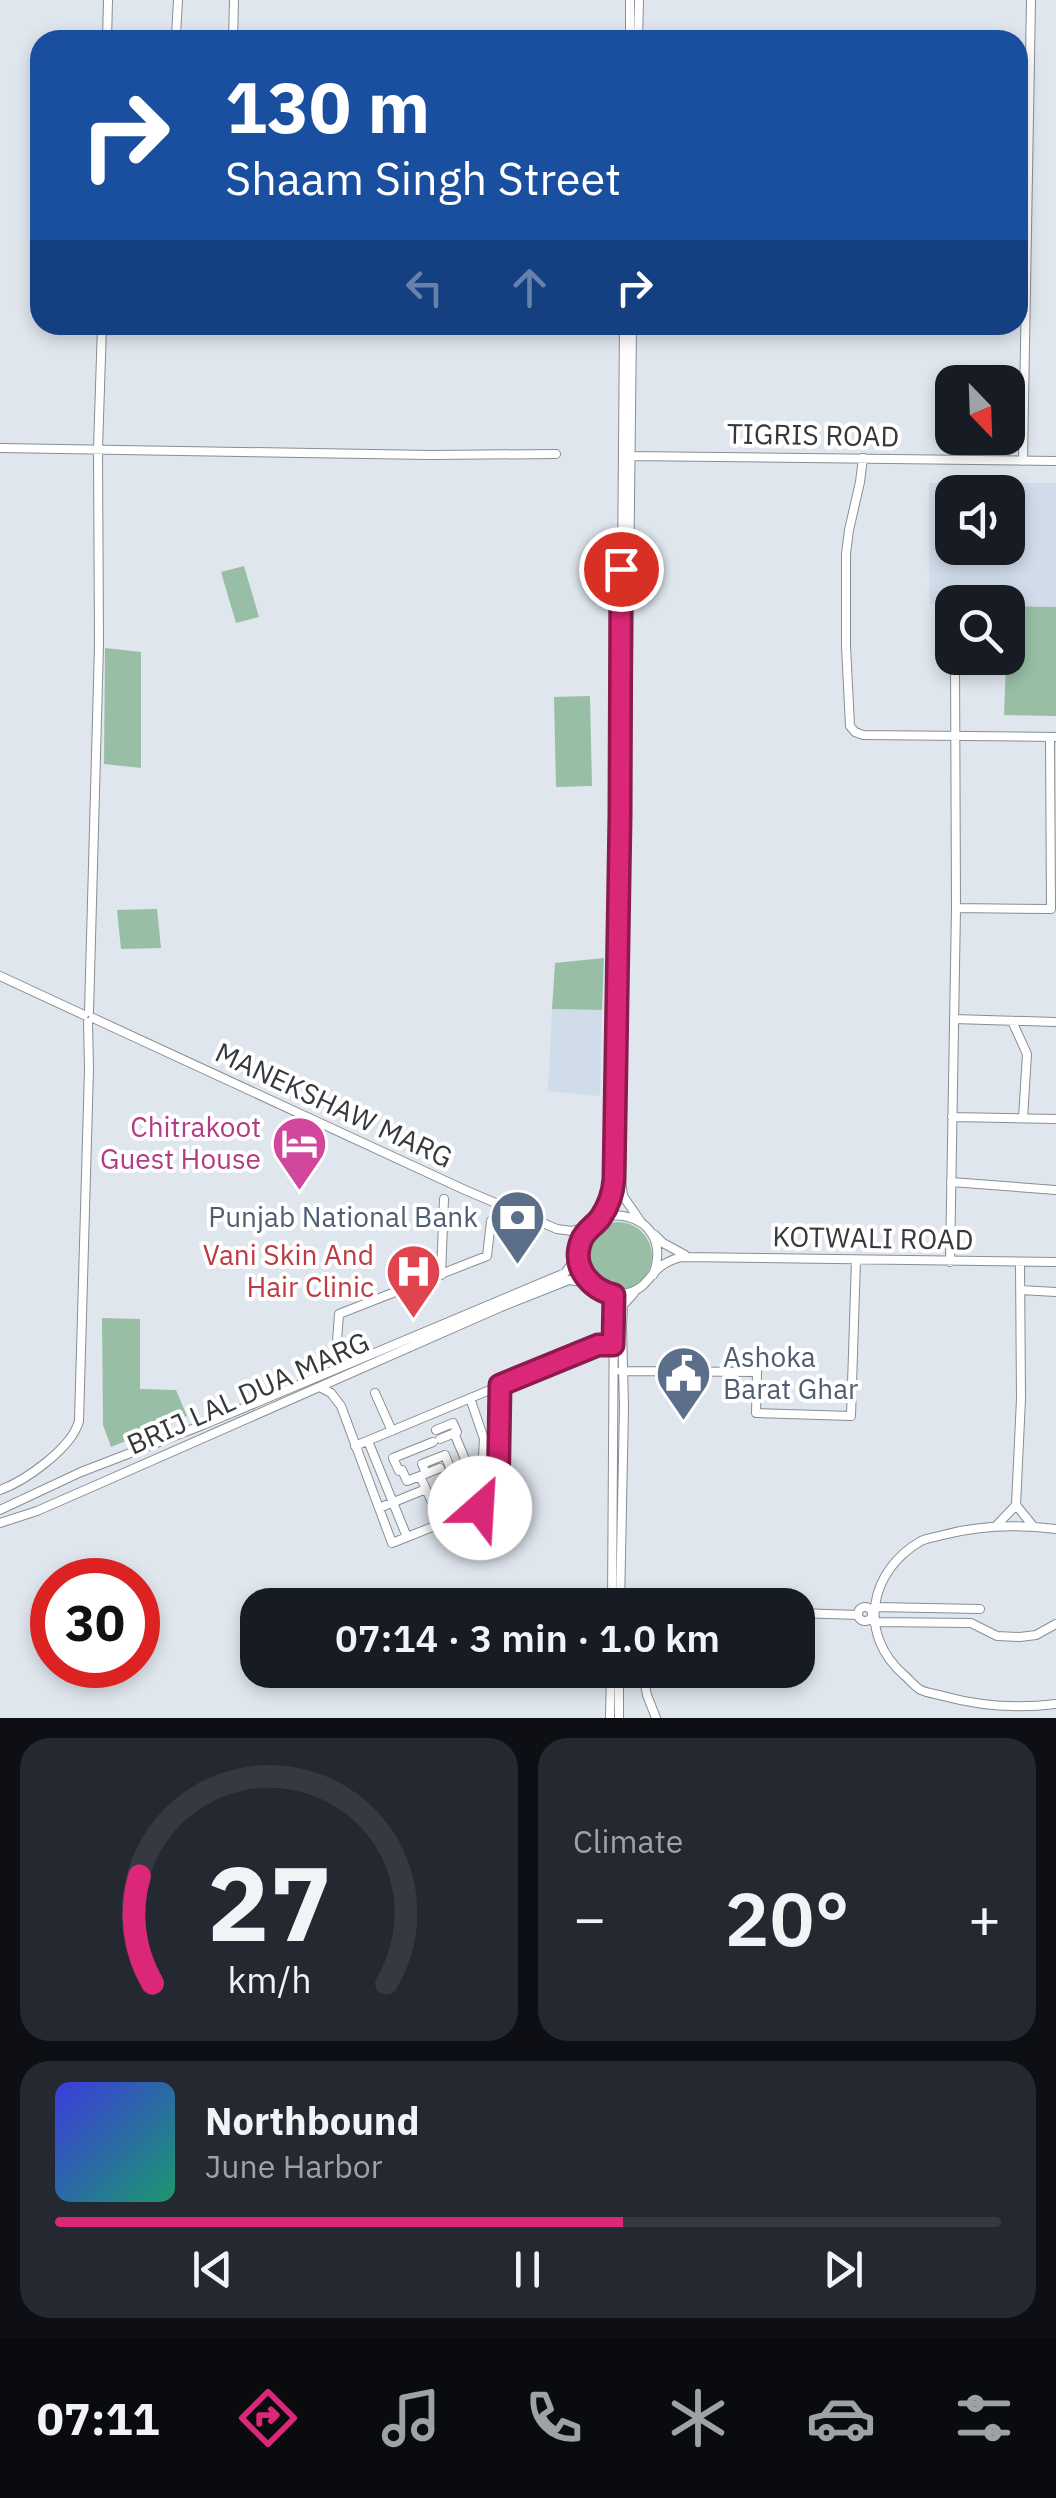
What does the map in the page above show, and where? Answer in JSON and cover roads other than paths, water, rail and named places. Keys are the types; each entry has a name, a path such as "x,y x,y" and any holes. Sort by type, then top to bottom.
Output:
{"street":[{"path":"107,30 108,0"},
{"path":"176,30 178,0"},
{"path":"233,30 234,0"},
{"path":"630,0 630,30"},
{"path":"638,30 639,0"},
{"path":"1028,173 1031,0"},
{"path":"0,1490 42,1464 69,1440 79,1421 102,335"},
{"path":"624,335 621,1180 623,1196 655,1239 658,1263 653,1275"},
{"path":"590,1283 567,1276 582,1239 612,1197 614,1179 632,335"},
{"path":"1023,461 1025,335"},
{"path":"0,448 556,454"},
{"name":"TIGRIS ROAD","path":"630,456 1056,461"},
{"path":"863,458 847,543 850,726 863,734 1053,737 1053,908 956,908"},
{"path":"950,1262 955,675"},
{"name":"MANEKSHAW MARG","path":"0,976 557,1229 578,1252"},
{"path":"954,1019 1056,1022"},
{"path":"1012,1021 1027,1054 1023,1118"},
{"path":"952,1116 1056,1119"},
{"path":"951,1182 1056,1190"},
{"path":"441,1274 444,1199"},
{"path":"557,1229 572,1232 621,1215 645,1225 663,1243 689,1257"},
{"path":"335,1370 339,1314 487,1256 492,1221"},
{"path":"578,1252 580,1265 596,1289 614,1295 638,1290"},
{"path":"620,1588 623,1305 661,1266 681,1256 689,1257"},
{"name":"KOTWALI ROAD","path":"689,1257 1056,1262"},
{"path":"622,1371 757,1372 756,1413 851,1416 856,1260"},
{"path":"997,1525 1016,1505 1021,1399 1020,1263"},
{"name":"BRIJ LAL DUA MARG","path":"0,1510 81,1472 567,1276"},
{"name":"BRIJ LAL DUA MARG","path":"0,1523 36,1511 567,1276"},
{"path":"1020,1290 1056,1292"},
{"path":"612,1588 614,1295"},
{"path":"356,1446 598,1345 613,1345"},
{"path":"318,1387 330,1392 341,1406 392,1543 498,1501 500,1385"},
{"path":"375,1392 392,1431"},
{"path":"470,1398 484,1439 480,1508"},
{"path":"440,1468 407,1481 394,1458 458,1427 470,1471"},
{"path":"368,1441 407,1537"},
{"path":"447,1476 452,1474 444,1454 422,1464 431,1500 456,1490"},
{"path":"379,1508 426,1490"},
{"path":"1016,1505 1033,1526"},
{"path":"1056,1529 997,1525 922,1540 884,1576 874,1615 880,1645 896,1668 921,1690 999,1706 1030,1708 1056,1704"},
{"path":"921,1623 922,1608"},
{"path":"815,1614 858,1615 866,1621 874,1615 922,1608 980,1609"},
{"path":"874,1615 921,1623 971,1622 997,1636 1036,1635 1056,1624"},
{"path":"610,1688 610,1718"},
{"path":"619,1718 620,1688"},
{"path":"646,1688 656,1718"},
{"path":"999,1706 1003,1718"},
{"path":"1022,1718 1030,1708"}],"place":[{"name":"Chitrakoot Guest House","path":"300,1192"},
{"name":"Punjab National Bank","path":"517,1266"},
{"name":"Vani Skin And Hair Clinic","path":"413,1320"},
{"name":"Ashoka Barat Ghar","path":"684,1422"}]}
